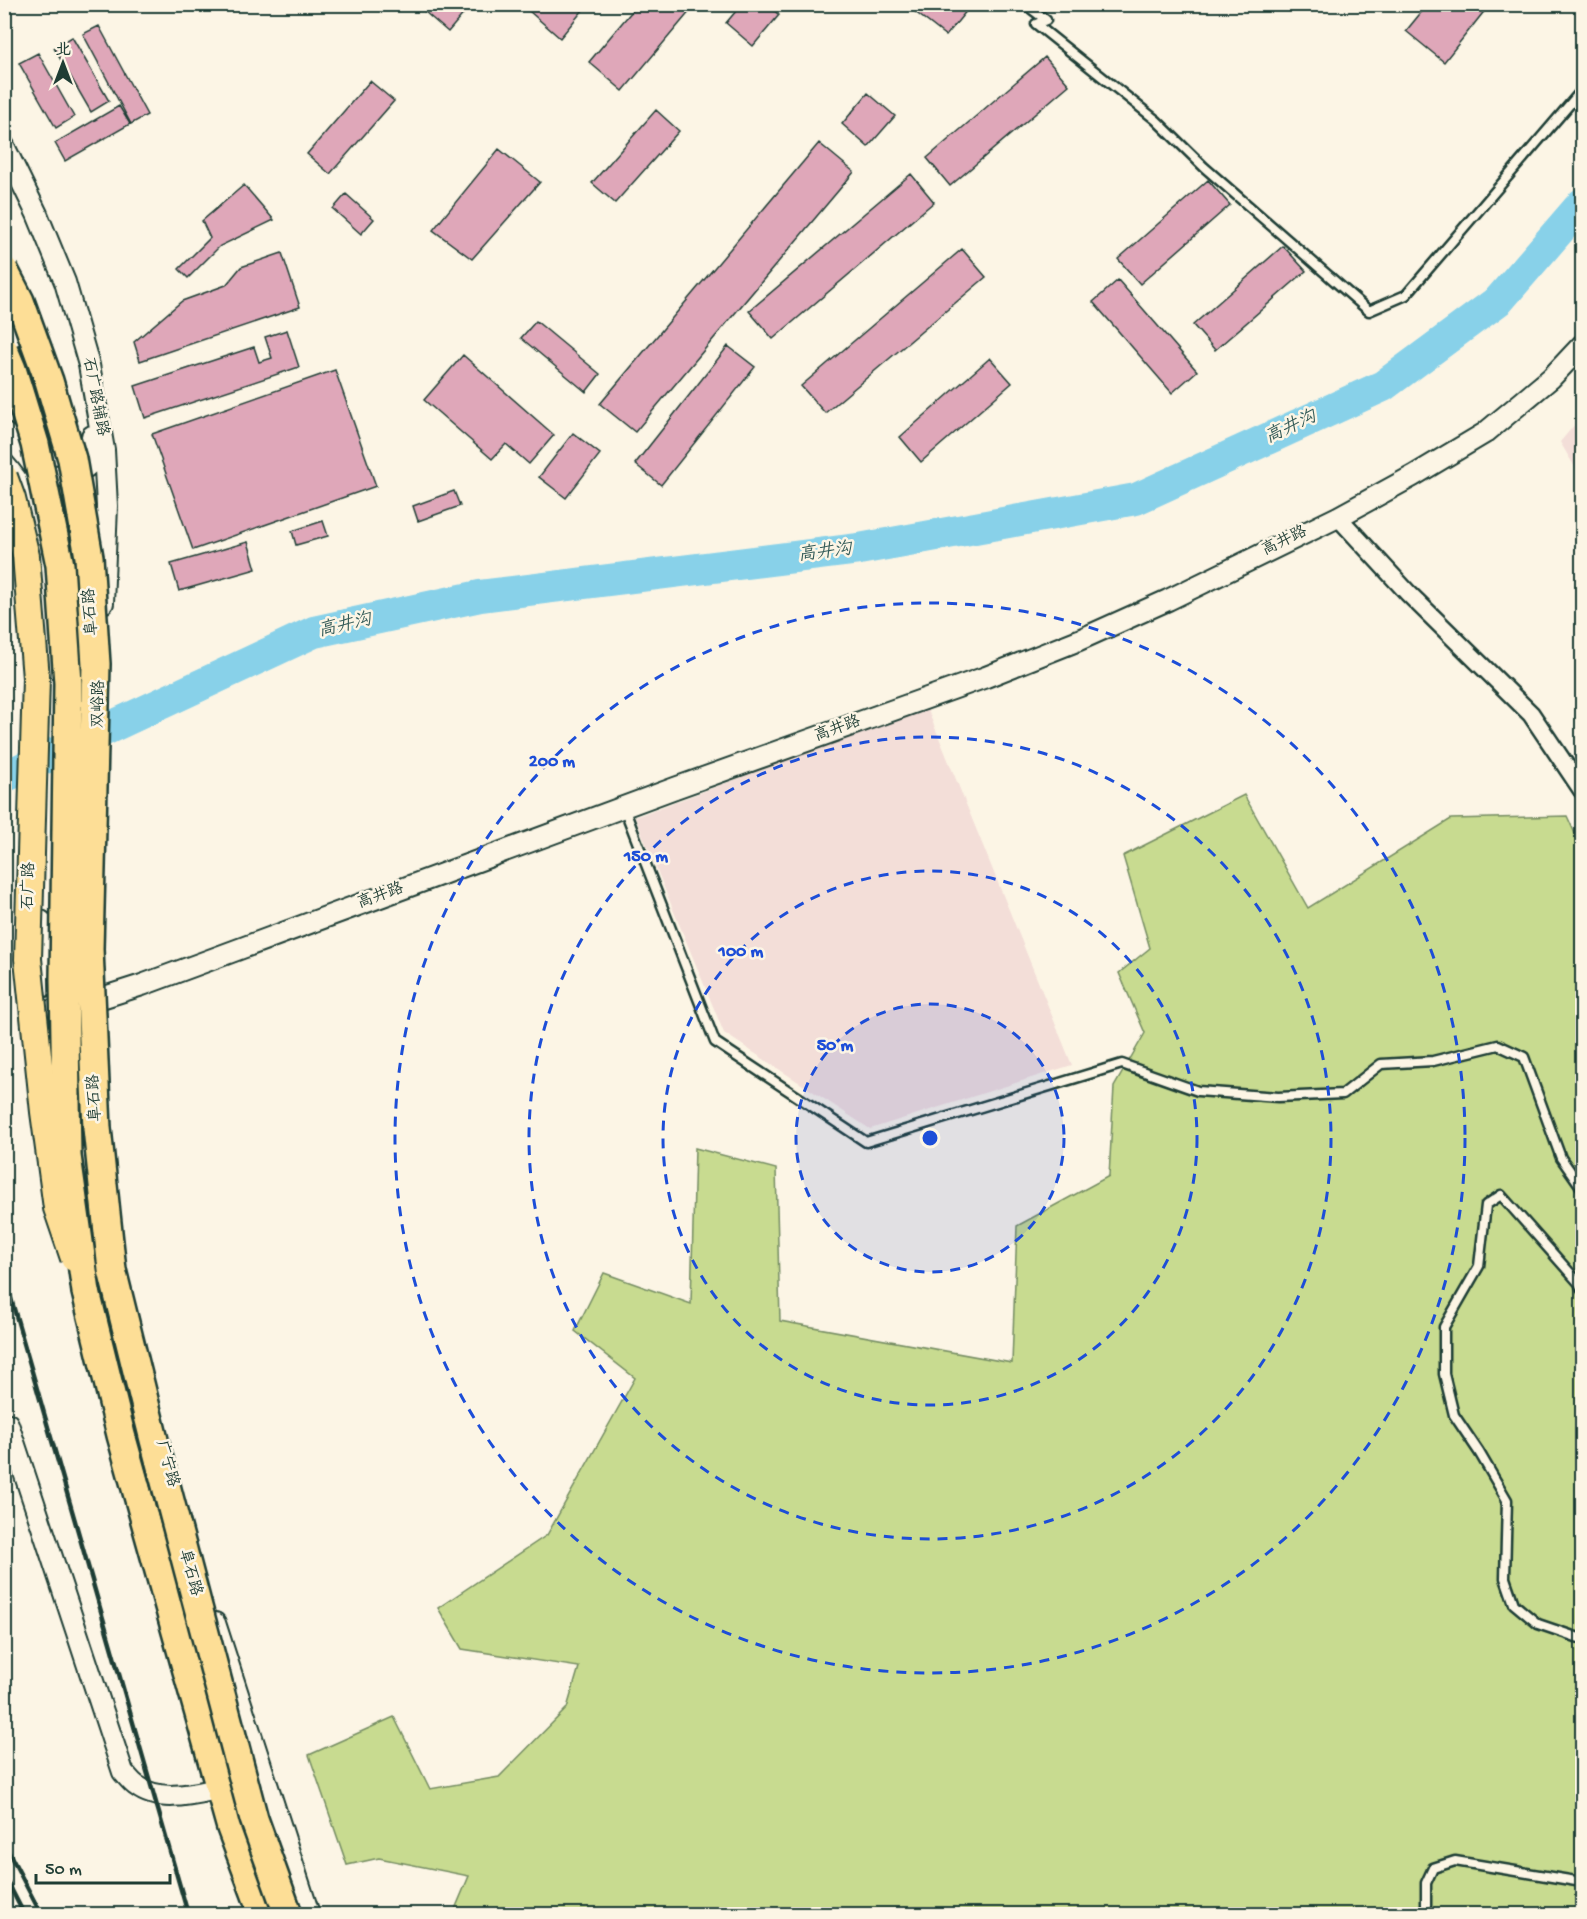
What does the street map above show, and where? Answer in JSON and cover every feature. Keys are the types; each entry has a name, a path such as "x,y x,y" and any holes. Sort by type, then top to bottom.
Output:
{"highway":[{"name":"阜石路","path":"4,270 20,302 49,381 72,459 89,557 96,664 88,949 97,1128 112,1270 254,1819 288,1914"},
{"name":"阜石路","path":"4,350 35,444 60,565 68,683 64,979 68,1156 86,1292 121,1435 231,1828 263,1914"}],"main road":[{"name":"石广路","path":"4,477 12,499 26,556 36,678 28,959 57,1208 86,1292"}],"street":[{"name":"石广路辅路","path":"4,146 37,214 65,282 89,365 99,411 104,450 106,506 100,663"},
{"name":"石广路辅路","path":"4,177 40,247 67,312 82,376 93,443 92,462 78,474 42,477"},
{"name":"高井路","path":"42,1013 142,985 624,807 986,678 1079,640 1168,600 1338,517 1413,476 1485,433 1551,378 1582,345"},
{"name":"双峪路","path":"4,433 42,477 68,525 88,576 100,663 99,805 94,918 95,1000"},
{"path":"4,505 20,542 35,602 42,672 40,830 42,1013 79,1307 113,1443 254,1914"},
{"path":"1338,517 1408,593 1531,714 1582,790"},
{"name":"广宁路","path":"95,1000 96,1126 118,1285 174,1493 309,1914"},
{"path":"4,1423 8,1424 123,1772 138,1787 154,1793 182,1796 217,1789"}],"lane":[{"path":"1025,4 1046,20 1036,24 1156,120 1204,167 1369,311 1406,295 1582,90"},
{"path":"624,807 715,1042 866,1142 1122,1064 1198,1091 1278,1097 1343,1094 1381,1064 1433,1061 1498,1045 1524,1057 1561,1158 1582,1188"},
{"path":"1582,1290 1579,1283 1501,1195 1486,1204 1479,1266 1444,1327 1444,1374 1454,1415 1507,1500 1504,1578 1514,1604 1538,1624 1582,1639"},
{"path":"1426,1914 1426,1883 1433,1868 1455,1861 1582,1882"}],"shaded area":[{"path":"1582,416 1582,479 1560,442"},
{"path":"927,708 1072,1065 870,1129 724,1033 635,817"}],"green space":[{"path":"1244,795 1308,908 1451,819 1567,816 1582,849 1582,1914 453,1914 469,1876 379,1858 347,1865 309,1755 394,1717 430,1789 499,1777 567,1708 579,1667 462,1649 438,1608 547,1535 635,1378 575,1331 604,1273 691,1304 695,1148 776,1169 780,1321 1012,1363 1017,1226 1109,1176 1114,1087 1145,1033 1119,973 1150,948 1123,856"}],"building":[{"path":"431,4 472,4 448,32 425,12"},
{"path":"521,4 588,4 560,38"},
{"path":"638,4 696,4 623,91 589,62"},
{"path":"742,4 767,4 779,15 753,46 726,23"},
{"path":"905,4 972,4 946,36"},
{"path":"1428,4 1480,4 1486,9 1444,62 1406,31"},
{"path":"99,26 147,115 131,124 83,34"},
{"path":"72,37 109,101 91,112 54,48"},
{"path":"38,53 74,117 56,128 19,63"},
{"path":"1045,57 1069,85 950,186 927,158"},
{"path":"370,81 394,101 330,174 307,154"},
{"path":"868,93 895,116 868,147 842,124"},
{"path":"119,106 130,124 65,161 55,143"},
{"path":"656,110 679,131 615,203 592,183"},
{"path":"819,143 854,172 635,432 600,404"},
{"path":"499,149 540,182 472,259 433,230"},
{"path":"911,174 934,202 773,339 749,311"},
{"path":"1208,180 1230,205 1140,284 1118,259"},
{"path":"244,185 274,220 220,246 188,278 179,269 210,238 202,221"},
{"path":"346,194 374,219 361,234 333,209"},
{"path":"1283,246 1306,271 1215,350 1193,325"},
{"path":"962,249 986,277 825,413 801,386"},
{"path":"282,253 300,307 140,361 134,342 182,301 226,285 241,267"},
{"path":"1118,280 1197,371 1172,393 1093,302"},
{"path":"536,321 600,374 586,392 521,338"},
{"path":"287,330 299,367 145,418 135,386 254,347 259,362 272,358 265,337"},
{"path":"728,346 755,367 661,485 635,464"},
{"path":"463,355 554,435 529,464 506,444 492,459 424,400"},
{"path":"990,358 1012,383 921,462 900,437"},
{"path":"335,370 376,486 193,550 152,434"},
{"path":"573,433 600,454 566,498 539,477"},
{"path":"454,491 460,506 418,521 413,506"},
{"path":"323,521 328,536 296,545 292,531"},
{"path":"248,542 256,569 179,591 171,564"}],"waterway":[{"name":"高井沟","path":"4,777 314,632 480,596 859,549 1136,499 1383,386 1499,300 1582,204"}],"railway":[{"path":"4,1274 188,1914"},
{"path":"4,1843 41,1914"},
{"path":"4,1875 24,1914"}]}
